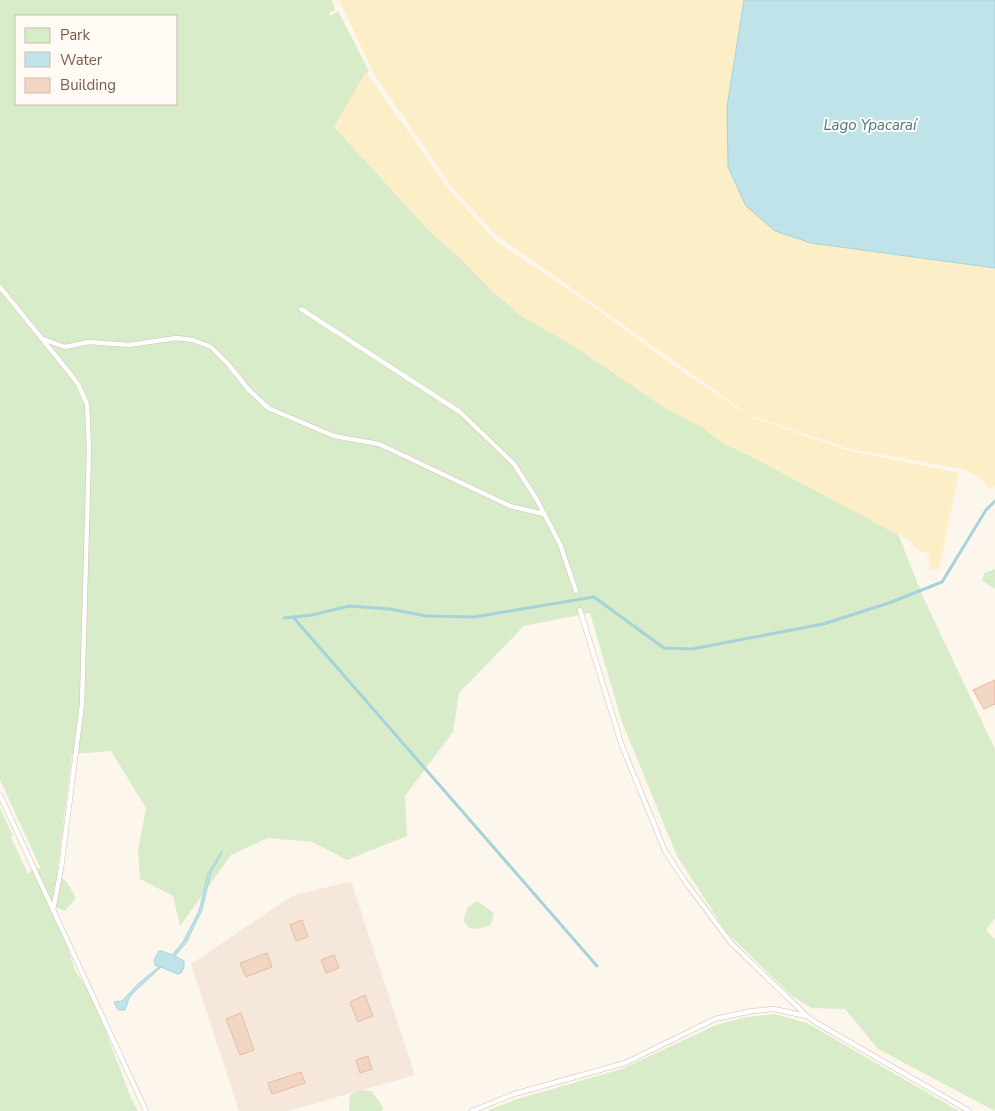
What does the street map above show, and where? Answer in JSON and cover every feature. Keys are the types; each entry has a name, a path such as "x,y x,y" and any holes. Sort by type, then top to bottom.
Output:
{"lane":[{"path":"0,287 72,376 87,404 89,449 82,704 54,910"},
{"path":"301,309 460,412 514,464 560,544 576,591"},
{"path":"42,338 65,347 89,342 129,345 176,338 212,347 248,389 268,408 334,436 379,444 510,506 544,514"},
{"path":"580,610 622,746 665,851 731,943 807,1016 969,1111"},
{"path":"0,794 146,1111"},
{"path":"472,1111 514,1094 625,1063 715,1019 752,1011 774,1009 807,1016"}],"shaded area":[{"path":"351,881 415,1075 288,1111 239,1111 191,964 292,896"}],"green space":[{"path":"0,0 332,0 335,10 329,13 330,16 338,11 369,71 364,79 411,207 897,531 923,597 995,749 995,918 986,930 995,940 995,1111 878,1049 845,1009 811,1008 792,996 727,933 677,856 622,722 590,613 524,626 459,693 453,732 405,796 407,836 347,860 312,842 268,838 231,855 180,926 173,896 140,879 138,850 146,808 111,751 72,754 57,875 67,882 76,898 65,911 50,905 59,919 75,970 94,1000 131,1098 138,1111 0,1111 0,808 28,874 35,868 41,869 0,780"},
{"path":"995,569 995,589 982,581 984,573"},
{"path":"477,901 494,913 490,927 490,925 480,929 469,928 463,920 468,907"},
{"path":"775,1014 807,1023 959,1111 487,1111 514,1100 622,1069 716,1025 747,1017"},
{"path":"360,1090 371,1091 383,1109 381,1111 349,1111 350,1095"}],"sand":[{"path":"339,0 744,0 727,107 728,167 811,243 995,268 995,486 989,489 979,477 966,470 847,448 751,416 494,233 454,190 374,74"},
{"path":"366,72 450,191 497,242 584,300 684,373 751,417 846,450 959,473 939,569 929,570 928,554 916,549 910,541 724,444 703,428 665,408 569,343 524,318 494,293 461,259 432,234 334,127"}],"water":[{"name":"Lago Ypacaraí","path":"744,0 995,0 995,268 811,243 775,231 746,206 728,167 727,107"},
{"path":"222,851 211,872 202,910 186,943 175,956 184,961 181,973 177,974 161,967 133,993 125,1010 118,1010 114,1002 122,1001 140,982 159,967 155,965 154,960 159,951 172,955 183,942 199,911 208,873"}],"building":[{"path":"995,680 995,704 984,709 973,690"},
{"path":"302,920 308,937 296,941 290,925"},
{"path":"267,953 272,967 246,977 240,963"},
{"path":"334,955 339,968 326,973 321,960"},
{"path":"365,995 373,1016 358,1022 350,1002"},
{"path":"241,1013 254,1050 240,1055 226,1019"},
{"path":"368,1056 372,1069 360,1073 356,1060"},
{"path":"301,1072 305,1083 272,1094 268,1083"}],"waterway":[{"path":"284,618 312,615 349,606 390,609 426,616 474,617 594,597 664,648 692,649 823,624 889,603 942,582 986,510 995,501"},
{"path":"293,617 597,966"}]}
